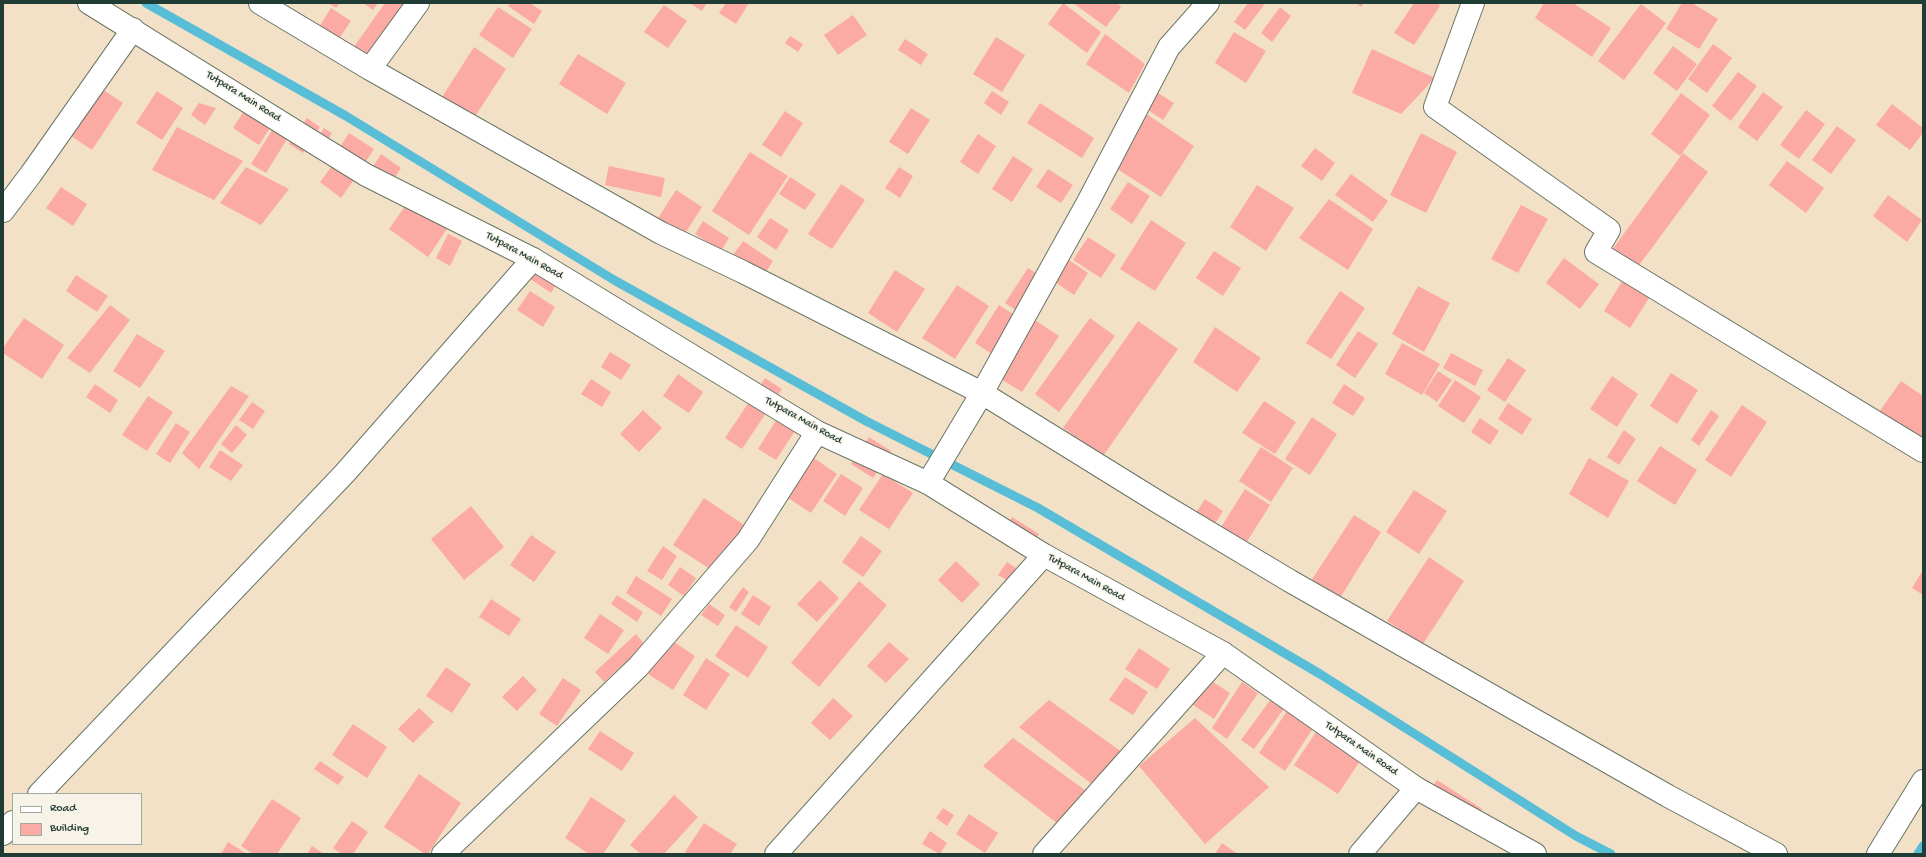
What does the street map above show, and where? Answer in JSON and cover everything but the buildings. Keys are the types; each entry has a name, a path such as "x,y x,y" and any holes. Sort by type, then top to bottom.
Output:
{"street":[{"name":"Tutpara Main Road","path":"89,3 366,175 533,259 818,432 928,483 1044,555 1223,653 1416,788 1535,854"},
{"path":"260,3 370,70 661,232 982,393 1158,502 1290,581 1668,796 1776,854"},
{"path":"370,70 418,3"},
{"path":"928,483 982,393 1088,202 1169,47 1208,3"},
{"path":"1473,3 1435,107 1609,230 1596,252 1923,452"},
{"path":"3,211 31,174 133,29"},
{"path":"40,793 345,473 533,259"},
{"path":"443,854 638,667 748,540 818,432"},
{"path":"776,854 1044,555"},
{"path":"1044,854 1223,653"},
{"path":"1878,854 1923,781"},
{"path":"1360,854 1416,788"},
{"path":"3,834 12,823"}],"waterway":[{"path":"146,3 346,116 614,280 866,421 1038,508 1320,674 1576,836 1611,854"},
{"path":"1918,854 1923,846"}]}
